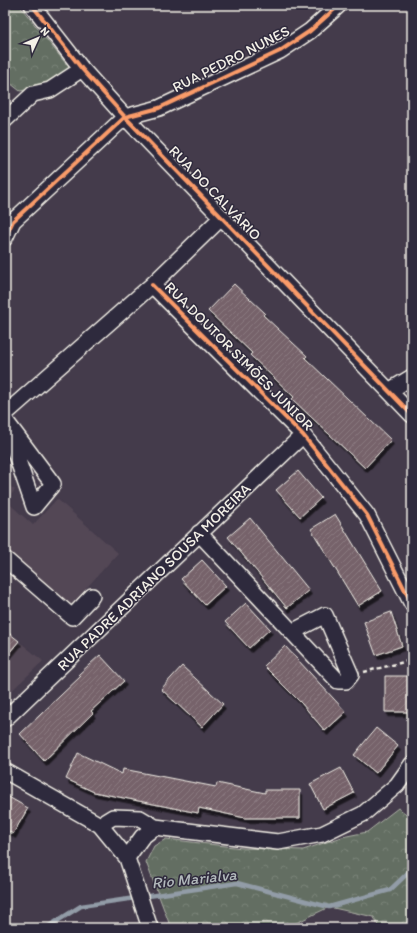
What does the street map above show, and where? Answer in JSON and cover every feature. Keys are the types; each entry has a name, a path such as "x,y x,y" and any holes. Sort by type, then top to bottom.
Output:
{"street":[{"name":"RUA DO CALVÁRIO","path":"32,5 82,69 125,117 412,415"},
{"name":"RUA PEDRO NUNES","path":"125,117 159,108 280,50 310,31 339,5"},
{"path":"5,120 33,94 50,90 82,69"},
{"path":"5,238 13,221 125,117"},
{"path":"5,414 152,285 222,217"},
{"name":"RUA DOUTOR SIMÕES JUNIOR","path":"152,285 303,435 367,515 412,604"},
{"path":"389,391 412,377"},
{"path":"5,420 53,484 34,506 8,447 5,423"},
{"name":"RUA PADRE ADRIANO SOUSA MOREIRA","path":"5,719 303,435"},
{"path":"199,533 338,681 346,681 351,675 325,615 292,632"},
{"path":"5,559 72,617 92,596"},
{"path":"100,825 114,817 140,818 155,827 278,842 322,834 363,814 398,785 412,764"},
{"path":"5,771 100,825 127,858 149,924"},
{"path":"127,858 142,837 155,827"}],"path":[{"path":"351,675 412,660"}],"shaded area":[{"path":"5,482 15,490 6,501 33,525 57,499 118,553 69,607 5,549"},
{"path":"5,630 43,661 5,697"}],"green space":[{"path":"5,5 19,5 71,70 43,87 20,91 5,79"},
{"path":"398,808 412,818 412,928 379,928 374,917 329,907 286,928 171,928 146,862 154,846 166,839 242,848 303,850 342,837 367,832"}],"building":[{"path":"234,284 265,313 263,315 307,356 305,358 391,440 365,468 292,399 294,397 250,355 252,353 208,311"},
{"path":"298,471 321,498 300,517 276,490"},
{"path":"335,514 382,591 358,606 311,529"},
{"path":"250,518 309,590 287,608 228,537"},
{"path":"202,560 226,586 205,605 181,579"},
{"path":"246,603 270,629 249,648 225,622"},
{"path":"391,612 402,646 376,655 364,622"},
{"path":"5,630 19,641 5,658"},
{"path":"285,646 346,712 325,731 302,704 264,666"},
{"path":"100,655 124,681 91,711 93,713 44,761 20,734 81,676 79,674"},
{"path":"182,666 223,704 202,727 161,689"},
{"path":"385,676 412,676 412,712 385,712"},
{"path":"376,728 398,746 376,773 354,755"},
{"path":"78,753 122,774 123,769 216,787 217,783 265,793 265,790 300,790 300,818 245,818 199,808 198,813 94,792 66,779"},
{"path":"341,768 354,793 323,809 310,784"},
{"path":"5,795 28,808 13,834 5,829"}],"waterway":[{"name":"Rio Marialva","path":"46,928 81,906 237,883 329,907 390,890 412,869"}],"cycle path":[{"path":"32,5 82,69 125,117 412,415"},
{"path":"5,238 13,221 125,117 159,108 280,51 310,31 339,5"},
{"path":"152,285 303,435 367,515 412,604"}]}
